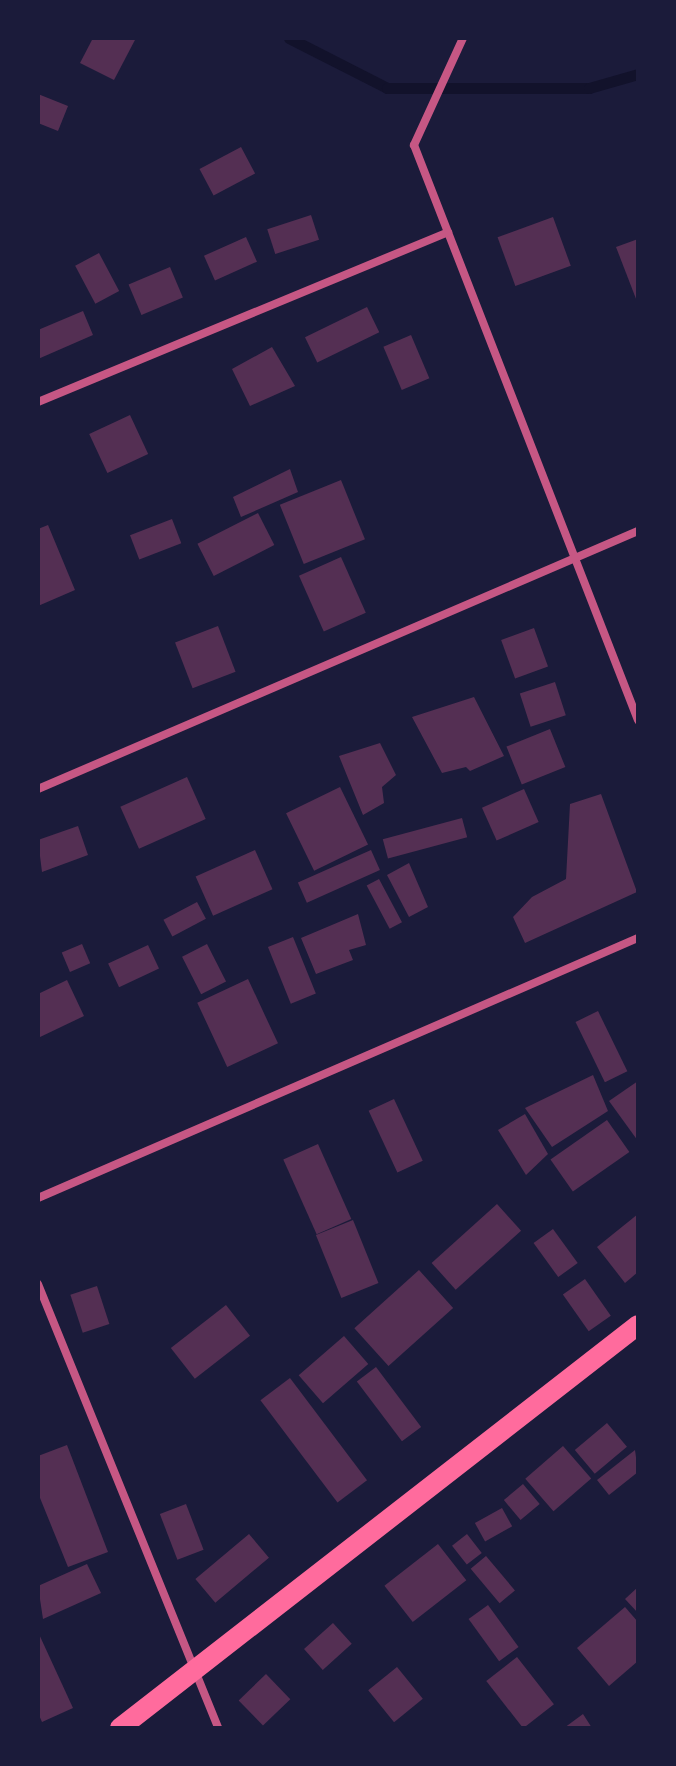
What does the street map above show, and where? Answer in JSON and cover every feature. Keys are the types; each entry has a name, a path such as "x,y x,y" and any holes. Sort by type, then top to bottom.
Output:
{"main road":[{"path":"120,1728 638,1325"}],"street":[{"path":"463,38 414,145 638,720"},
{"path":"38,402 448,232"},
{"path":"38,789 638,531"},
{"path":"38,1198 638,938"},
{"path":"38,1284 218,1728"}],"building":[{"path":"93,38 136,38 114,80 80,63"},
{"path":"38,94 68,106 58,131 38,123"},
{"path":"241,147 255,173 214,196 200,169"},
{"path":"311,215 319,240 275,254 267,229"},
{"path":"553,217 571,266 515,286 498,237"},
{"path":"246,237 257,262 215,280 204,256"},
{"path":"638,239 638,304 616,247"},
{"path":"99,253 119,291 95,304 75,266"},
{"path":"170,267 183,297 141,315 129,285"},
{"path":"367,307 379,332 317,362 305,337"},
{"path":"83,311 93,335 38,359 38,330"},
{"path":"411,335 429,378 402,390 383,347"},
{"path":"272,347 295,386 250,406 232,369"},
{"path":"130,415 148,454 107,473 89,434"},
{"path":"290,469 298,492 241,517 233,497"},
{"path":"341,480 365,539 304,564 280,505"},
{"path":"258,513 274,545 214,576 197,544"},
{"path":"172,519 181,543 139,559 130,535"},
{"path":"48,525 75,590 38,606 38,529"},
{"path":"341,557 366,613 324,631 299,576"},
{"path":"218,626 236,672 193,688 175,642"},
{"path":"534,628 548,667 515,678 501,640"},
{"path":"555,682 566,715 531,727 520,693"},
{"path":"474,697 504,756 470,771 466,767 442,773 412,717"},
{"path":"550,729 565,767 522,785 506,747"},
{"path":"380,743 396,775 382,787 384,803 363,815 339,756"},
{"path":"187,777 206,819 139,849 120,807"},
{"path":"340,787 368,845 314,871 286,813"},
{"path":"524,789 539,822 497,841 482,808"},
{"path":"601,794 637,892 525,943 513,917 532,897 566,879 570,804"},
{"path":"462,818 467,837 388,859 383,839"},
{"path":"78,826 88,855 42,872 38,840"},
{"path":"255,850 272,889 213,916 196,876"},
{"path":"371,850 380,870 307,903 298,883"},
{"path":"409,863 428,907 409,917 387,875"},
{"path":"379,879 402,922 390,929 367,886"},
{"path":"197,902 206,919 172,937 163,920"},
{"path":"358,914 366,945 349,950 353,960 316,974 301,938"},
{"path":"293,937 316,994 291,1004 268,947"},
{"path":"82,944 90,963 70,972 62,953"},
{"path":"207,944 226,981 201,994 182,957"},
{"path":"148,945 159,969 119,987 108,964"},
{"path":"248,979 278,1043 227,1067 197,1003"},
{"path":"67,980 84,1016 38,1038 38,994"},
{"path":"598,1011 627,1071 605,1082 576,1022"},
{"path":"593,1075 608,1111 552,1147 525,1108"},
{"path":"638,1081 638,1141 609,1101"},
{"path":"394,1099 423,1161 397,1172 369,1111"},
{"path":"525,1114 548,1154 526,1175 498,1130"},
{"path":"607,1120 629,1152 573,1192 550,1160"},
{"path":"318,1144 351,1219 317,1234 283,1159"},
{"path":"497,1204 521,1231 456,1290 432,1263"},
{"path":"638,1214 638,1272 625,1283 597,1247"},
{"path":"353,1220 378,1283 341,1298 316,1235"},
{"path":"553,1229 578,1263 558,1277 534,1243"},
{"path":"419,1270 453,1308 388,1366 354,1328"},
{"path":"585,1279 611,1316 589,1331 563,1294"},
{"path":"97,1286 109,1324 83,1333 70,1295"},
{"path":"226,1305 250,1336 195,1379 171,1348"},
{"path":"344,1336 368,1364 323,1403 299,1375"},
{"path":"376,1367 421,1427 402,1441 357,1381"},
{"path":"290,1378 367,1480 337,1502 260,1400"},
{"path":"607,1423 627,1447 595,1474 575,1450"},
{"path":"67,1445 108,1552 68,1567 38,1493 38,1456"},
{"path":"563,1446 591,1478 553,1511 525,1479"},
{"path":"635,1450 638,1472 609,1495 597,1480"},
{"path":"523,1484 540,1504 521,1520 504,1500"},
{"path":"186,1504 204,1550 177,1560 160,1514"},
{"path":"502,1508 512,1526 485,1541 475,1523"},
{"path":"249,1534 269,1558 215,1603 195,1579"},
{"path":"467,1534 482,1553 467,1565 452,1546"},
{"path":"438,1544 466,1580 413,1622 384,1586"},
{"path":"486,1556 515,1590 500,1603 471,1569"},
{"path":"87,1564 101,1593 43,1619 38,1586"},
{"path":"638,1587 638,1613 625,1599"},
{"path":"488,1605 519,1647 499,1661 469,1619"},
{"path":"625,1607 638,1622 638,1661 609,1686 577,1648"},
{"path":"333,1623 352,1644 323,1670 304,1649"},
{"path":"38,1632 73,1708 42,1722 38,1713"},
{"path":"517,1657 554,1704 523,1728 486,1681"},
{"path":"397,1667 423,1699 394,1722 368,1690"},
{"path":"266,1674 290,1699 263,1726 239,1700"},
{"path":"583,1714 592,1728 564,1728"}],"waterway":[{"path":"289,38 387,88 589,88 638,74"}]}
